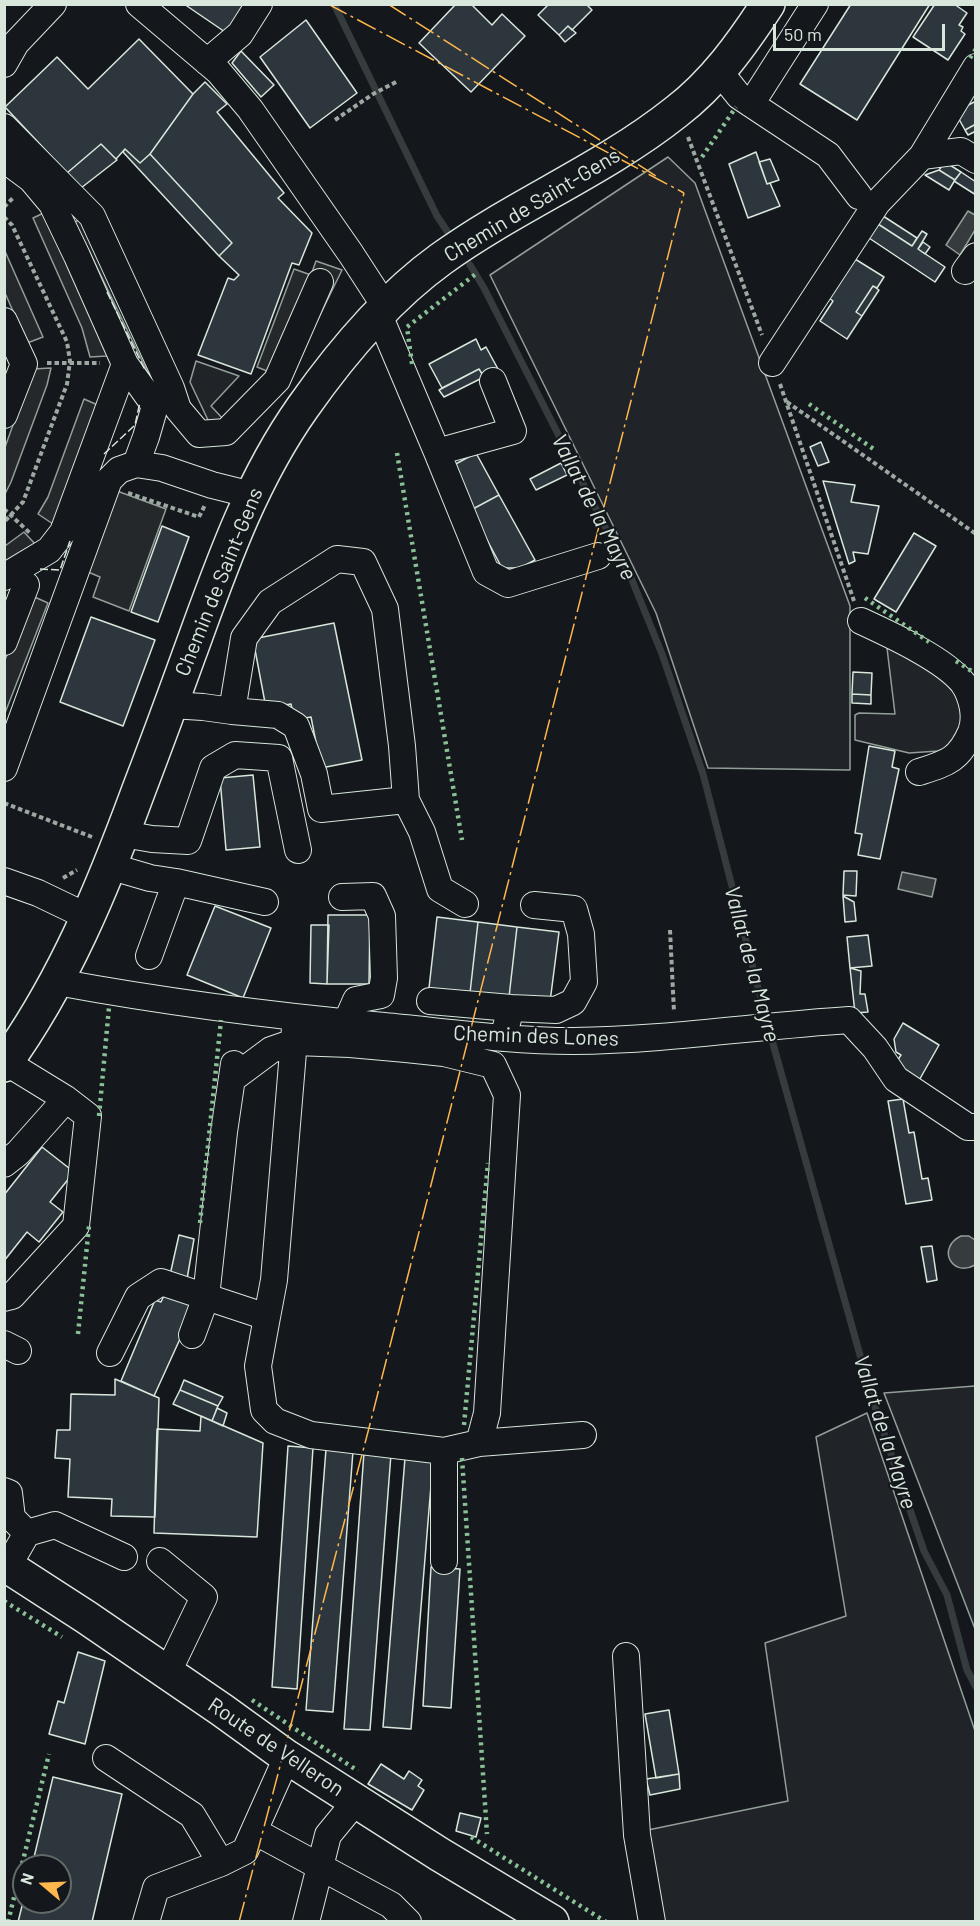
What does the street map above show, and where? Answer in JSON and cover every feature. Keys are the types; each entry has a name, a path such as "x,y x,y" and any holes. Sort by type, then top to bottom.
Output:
{"main road":[{"name":"Chemin de Saint-Gens","path":"5,1063 57,982 88,916 123,834 227,549 273,453 302,408 338,361 413,281 442,258 635,143 679,110 734,54 768,4"},
{"name":"Route de Velleron","path":"6,1565 86,1617 287,1757 439,1854 552,1922"}],"street":[{"path":"8,48 53,4"},
{"path":"139,4 218,71 250,108 351,254 382,312 486,572 508,584 598,556"},
{"path":"207,62 240,34 259,4"},
{"path":"751,104 815,4"},
{"path":"772,363 877,204 922,156 975,67"},
{"path":"719,71 739,96 828,155 859,196"},
{"path":"4,127 92,216 166,377 178,409 199,434 226,432 277,380 320,282"},
{"path":"922,156 961,151 975,160"},
{"path":"4,159 31,179 52,204 125,364 155,406 136,464"},
{"path":"4,321 24,364 4,415"},
{"path":"4,642 15,581 49,550 63,532 125,364"},
{"path":"437,452 513,431 494,381"},
{"path":"4,768 109,480 119,470 136,464 162,468 212,485 252,495"},
{"path":"232,711 244,638 270,602 337,559 363,562 386,609 406,800 422,832 440,889 465,904"},
{"path":"861,621 889,634 939,663 963,684 973,706 973,726 964,748 946,763 919,772"},
{"path":"171,705 278,715 296,726 314,774 321,809 406,800"},
{"path":"123,834 188,842 213,768 235,755 279,758 298,850"},
{"path":"109,866 150,878 265,902"},
{"path":"4,881 38,893 88,916"},
{"path":"150,956 176,882"},
{"path":"342,897 373,896 382,916 384,957 381,995 356,1000 346,1023"},
{"path":"430,1001 556,1010 573,1002 584,982 581,934 574,909 534,905"},
{"name":"Chemin des Lones","path":"57,982 152,999 295,1030 346,1023 503,1038 571,1041 642,1040 849,1020 875,1048 896,1079 968,1127 975,1127"},
{"path":"503,1038 511,1008"},
{"path":"192,1335 206,1298 233,1070 271,1050 295,1030"},
{"path":"295,1030 274,1280 258,1366 264,1410 275,1421 311,1436 444,1451 479,1443 583,1435"},
{"path":"295,1030 350,1044 444,1053 493,1065 507,1095 487,1413 479,1443"},
{"path":"4,1298 12,1296 76,1226 88,1116 66,1099 5,1063"},
{"path":"4,1164 18,1154 66,1099"},
{"path":"110,1353 138,1297 161,1282 267,1317"},
{"path":"444,1451 444,1561"},
{"path":"4,1491 9,1493 12,1518 27,1533"},
{"path":"6,1565 27,1533 55,1525 124,1557"},
{"path":"160,1561 204,1597 167,1674"},
{"path":"626,1656 638,1835 652,1922"},
{"path":"146,1922 156,1888 221,1863 245,1851 287,1757"},
{"path":"106,1758 192,1815 221,1863"},
{"path":"306,1922 328,1835 356,1801"},
{"path":"254,1831 390,1905 408,1922"}],"path":[{"path":"335,120 373,94 398,81"},
{"path":"24,364 70,362 125,364"},
{"path":"787,402 975,534"},
{"path":"126,492 199,517 207,502"},
{"path":"5,803 83,832"},
{"path":"670,930 675,999 674,1036"}],"shaded area":[{"path":"668,157 695,183 850,606 850,770 708,768 656,613 490,275"},
{"path":"48,211 99,321 107,356 90,357 82,328 33,218"},
{"path":"968,211 975,215 975,230 960,255 946,245"},
{"path":"81,219 152,371 148,373 75,222"},
{"path":"4,249 43,337 27,343 5,293"},
{"path":"316,261 342,270 301,354 272,373 257,367 294,269 311,275"},
{"path":"196,361 239,376 211,406 224,420 214,423 208,420 190,382"},
{"path":"51,368 47,385 5,494 4,450 33,369"},
{"path":"84,399 100,406 53,524 38,514 48,497"},
{"path":"117,491 166,509 129,611 93,597 100,577 88,572"},
{"path":"24,532 36,545 5,567 5,546"},
{"path":"30,595 48,603 5,713 5,660"},
{"path":"889,642 930,662 966,702 955,745 938,751 909,753 855,740 855,715 859,713 895,714 887,648"},
{"path":"902,872 936,879 932,897 898,889"},
{"path":"961,1236 969,1236 975,1240 975,1265 967,1268 954,1265 948,1254 953,1241"},
{"path":"976,1386 975,1629 884,1393"},
{"path":"867,1413 975,1731 975,1921 663,1921 648,1830 788,1801 765,1643 846,1616 816,1437"}],"building":[{"path":"184,4 247,4 228,34"},
{"path":"456,4 471,4 492,25 502,14 525,36 471,92 419,43"},
{"path":"549,4 590,4 588,6 592,10 572,30 568,26 559,35 538,15"},
{"path":"851,4 930,4 857,120 800,84"},
{"path":"935,4 954,4 967,13 959,25 963,27 961,31 965,34 948,60 913,37"},
{"path":"306,20 357,93 310,128 260,57"},
{"path":"568,26 576,33 565,42 559,35"},
{"path":"139,39 193,94 150,154 140,163 125,149 116,159 101,144 67,173 5,107 57,57 88,89"},
{"path":"241,51 274,85 261,97 232,63"},
{"path":"205,82 227,104 217,112 284,193 278,198 312,233 299,265 292,263 251,374 198,355 228,278 234,280 239,275 219,256 232,243 150,154 193,94"},
{"path":"976,101 976,124 965,130 955,112"},
{"path":"976,124 976,131 968,135 965,130"},
{"path":"101,144 117,160 81,188 67,173"},
{"path":"125,149 140,163 150,154 232,243 219,256 123,152"},
{"path":"756,152 767,184 770,183 780,206 748,218 729,164"},
{"path":"770,159 779,180 767,184 759,162"},
{"path":"945,162 961,172 955,180 939,170"},
{"path":"939,170 955,180 949,190 925,175"},
{"path":"961,172 976,182 976,195 954,181"},
{"path":"880,214 917,238 912,246 875,222"},
{"path":"875,222 912,246 922,231 927,234 918,249 945,267 935,282 866,236"},
{"path":"923,242 930,247 925,254 918,249"},
{"path":"855,259 884,277 877,288 873,286 856,312 862,316 847,339 820,321 833,301 829,298"},
{"path":"873,286 879,290 862,316 856,312"},
{"path":"476,339 481,350 486,347 498,369 484,377 479,369 442,388 429,364"},
{"path":"479,369 484,377 444,397 439,390"},
{"path":"821,442 829,462 818,466 810,447"},
{"path":"476,453 499,495 471,510 452,466"},
{"path":"561,463 567,475 536,490 530,479"},
{"path":"823,481 855,485 851,502 879,506 868,554 853,552 855,561 849,564"},
{"path":"499,495 535,560 520,568 502,568 471,510"},
{"path":"162,526 189,537 158,622 131,612"},
{"path":"914,533 936,546 896,612 874,599"},
{"path":"91,617 155,640 123,726 60,702"},
{"path":"334,623 362,760 321,768 311,717 294,720 291,704 266,708 253,639"},
{"path":"853,672 872,673 871,695 852,694"},
{"path":"852,694 871,695 871,704 852,703"},
{"path":"869,746 895,751 892,767 899,769 880,859 858,855 862,834 855,833"},
{"path":"253,775 260,847 226,850 220,778"},
{"path":"844,871 857,871 856,896 843,895"},
{"path":"843,896 854,902 856,921 845,922"},
{"path":"215,906 271,928 243,998 187,975"},
{"path":"328,915 370,915 369,984 327,984"},
{"path":"437,917 478,922 470,993 429,988"},
{"path":"478,922 517,927 509,997 470,993"},
{"path":"311,925 329,925 327,984 310,983"},
{"path":"517,927 559,932 550,1002 509,997"},
{"path":"868,935 872,966 850,968 847,937"},
{"path":"850,968 861,971 860,994 865,994 868,1012 855,1013"},
{"path":"903,1023 939,1045 917,1084 893,1067 901,1055 896,1052 894,1039"},
{"path":"903,1099 909,1133 914,1132 922,1179 928,1178 932,1200 906,1204 888,1101"},
{"path":"42,1147 74,1172 50,1202 63,1212 39,1242 27,1232 4,1261 4,1195"},
{"path":"179,1235 194,1239 187,1279 170,1275"},
{"path":"932,1246 937,1280 927,1282 921,1247"},
{"path":"165,1293 195,1306 154,1396 121,1381 155,1300 161,1302"},
{"path":"115,1379 159,1398 155,1517 111,1516 112,1499 68,1497 70,1459 55,1458 57,1430 70,1430 71,1394 115,1395"},
{"path":"184,1380 223,1397 218,1406 180,1390"},
{"path":"180,1390 218,1406 212,1421 173,1404"},
{"path":"217,1408 227,1413 223,1426 212,1421"},
{"path":"201,1416 263,1443 257,1537 154,1533 157,1429 200,1431"},
{"path":"288,1446 313,1448 297,1689 272,1687"},
{"path":"326,1449 353,1451 333,1712 306,1710"},
{"path":"364,1452 391,1454 370,1730 344,1729"},
{"path":"405,1458 433,1461 411,1729 383,1727"},
{"path":"431,1567 460,1569 451,1708 423,1706"},
{"path":"78,1652 105,1661 85,1744 49,1734 58,1701 64,1703"},
{"path":"669,1710 679,1774 656,1778 645,1714"},
{"path":"381,1764 404,1779 409,1771 422,1780 418,1786 424,1790 412,1810 368,1784"},
{"path":"679,1774 680,1789 650,1795 646,1779"},
{"path":"53,1777 122,1794 92,1922 18,1922 20,1914 72,1914 72,1854 35,1854"},
{"path":"460,1813 481,1818 476,1837 456,1831"}],"waterway":[{"name":"Vallat de la Mayre","path":"334,4 437,216 447,231"},
{"name":"Vallat de la Mayre","path":"470,265 484,288 632,580 662,654 703,774 767,1022"},
{"name":"Vallat de la Mayre","path":"770,1033 872,1398 924,1551 947,1595 967,1670 976,1687"}],"hedge":[{"path":"970,58 976,49"},
{"path":"702,157 736,107"},
{"path":"412,364 407,327 477,273"},
{"path":"809,404 875,450"},
{"path":"397,453 462,840"},
{"path":"865,598 929,642"},
{"path":"956,661 976,674"},
{"path":"99,1116 109,1007"},
{"path":"200,1223 221,1020"},
{"path":"464,1425 488,1163"},
{"path":"78,1334 89,1226"},
{"path":"462,1458 487,1834"},
{"path":"4,1601 62,1637"},
{"path":"252,1700 358,1771"},
{"path":"8,1922 49,1754"},
{"path":"471,1837 606,1922"}],"fence":[{"path":"107,292 145,370"},
{"path":"104,454 135,425 140,402"},
{"path":"40,569 60,570 70,541"}],"power":[{"path":"328,4 684,193"},
{"path":"388,4 656,176"},
{"path":"239,1922 369,1428 684,193"}]}
